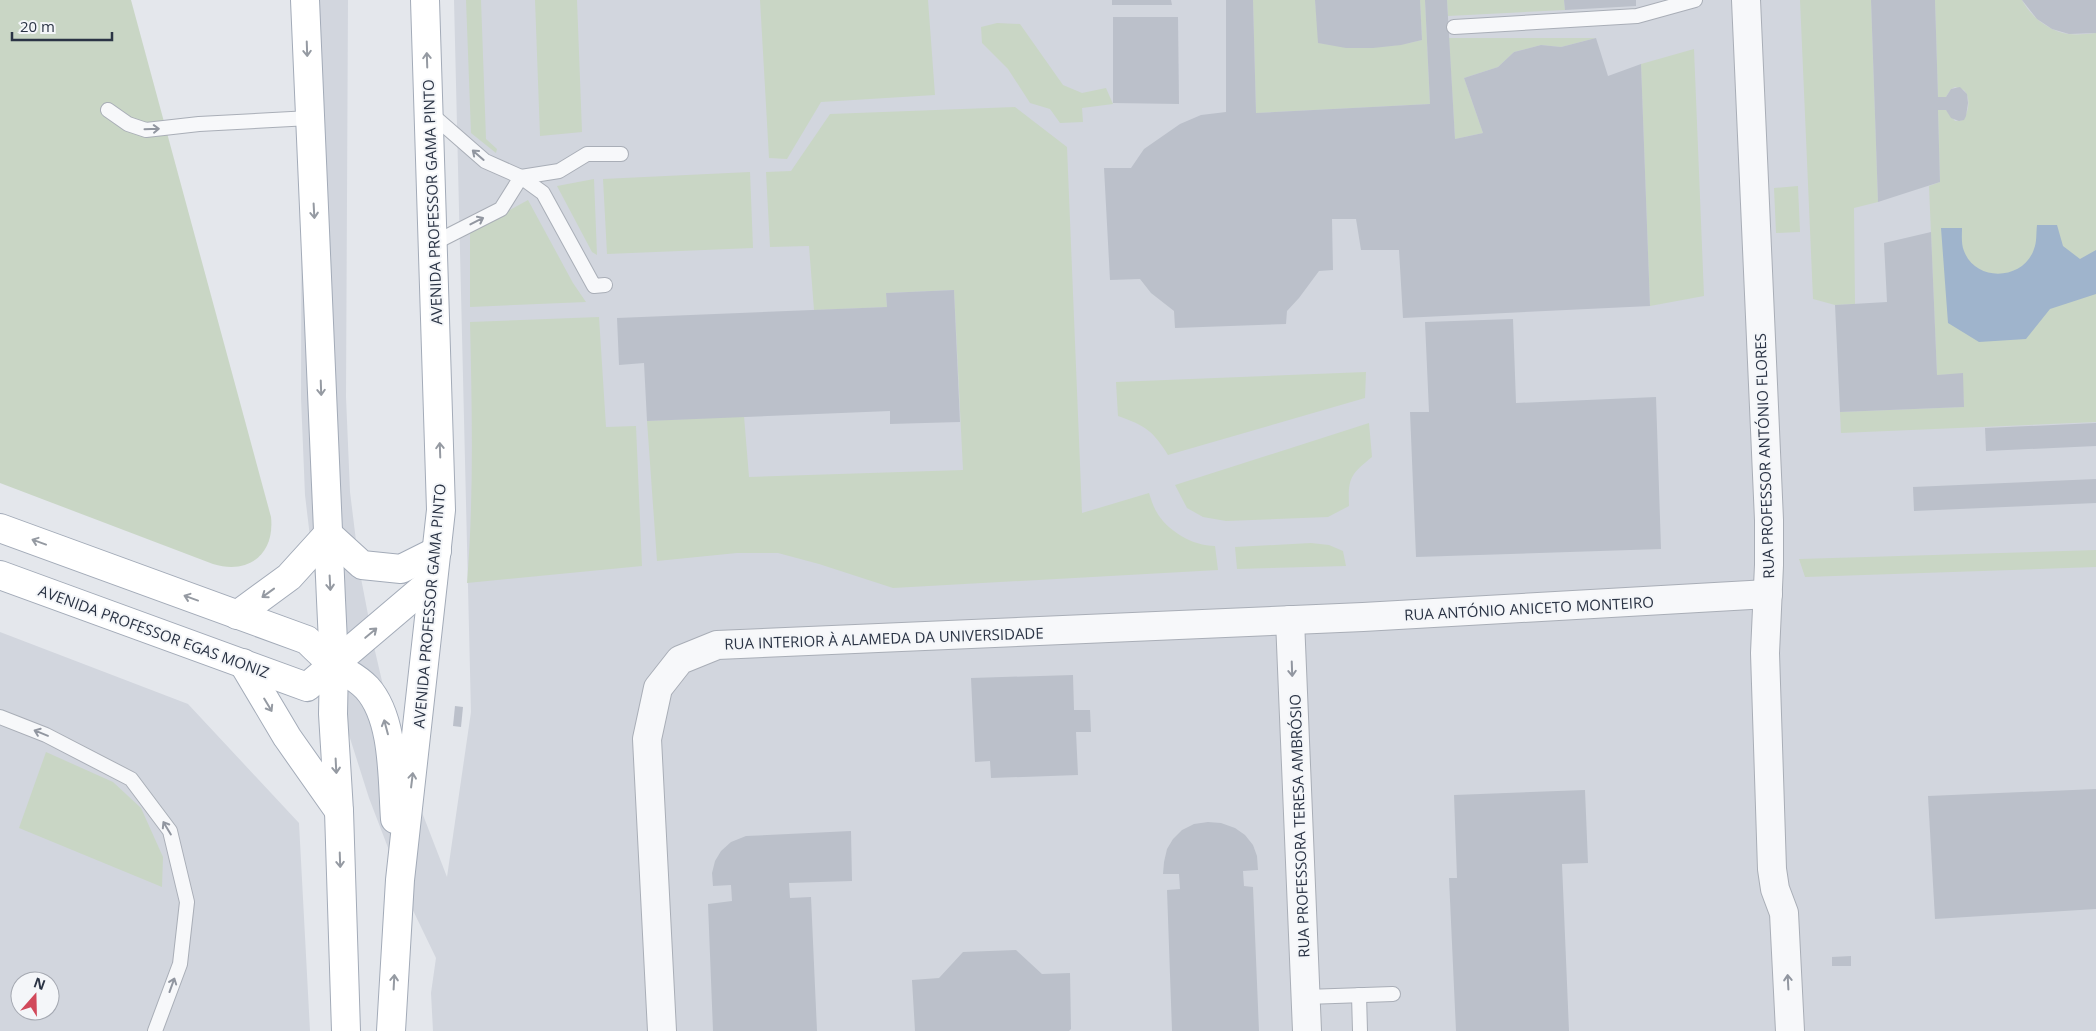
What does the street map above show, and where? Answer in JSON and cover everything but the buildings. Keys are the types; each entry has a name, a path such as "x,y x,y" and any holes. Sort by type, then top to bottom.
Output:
{"main road":[{"path":"305,0 334,664 333,714 346,1031"},
{"name":"AVENIDA PROFESSOR GAMA PINTO","path":"391,1031 400,880 441,510 425,0"},
{"path":"0,528 307,640 334,664 366,687 373,694 381,712 390,747 400,880"},
{"path":"328,534 362,565 401,569 437,551"},
{"path":"237,615 289,577 328,534"},
{"name":"AVENIDA PROFESSOR EGAS MONIZ","path":"0,575 307,687 334,664"},
{"path":"334,664 433,580"},
{"path":"243,663 287,737 338,811"}],"street":[{"name":"RUA PROFESSOR ANTÓNIO FLORES","path":"1746,0 1769,520 1766,669 1772,869 1775,889 1783,907 1785,923 1790,1031"},
{"name":"RUA ANTÓNIO ANICETO MONTEIRO","path":"1290,620 1768,594"},
{"name":"RUA PROFESSORA TERESA AMBRÓSIO","path":"1290,620 1307,1031"},
{"name":"RUA INTERIOR À ALAMEDA DA UNIVERSIDADE","path":"662,1031 647,739 658,688 680,660 717,645 1290,620"}],"lane":[{"path":"1454,27 1638,16 1696,0"},
{"path":"108,110 128,124 146,130 199,124 310,118"},
{"path":"429,112 485,161 521,177 543,193 594,286 605,285"},
{"path":"434,243 501,209 521,177 559,171 587,154 621,154"},
{"path":"0,717 46,735 131,779 170,831 187,902 180,964 154,1031"},
{"path":"1306,997 1393,994"},
{"path":"1359,995 1360,1031"}],"shaded area":[{"path":"302,0 348,0 346,397 350,492 360,573 392,724 411,784 447,877 471,712 454,0 2096,0 2096,1031 433,1031 431,993 436,958 408,900 369,798 349,735 330,660 315,579 305,495 301,398"},
{"path":"0,632 188,704 299,823 310,1031 0,1031"}],"green space":[{"path":"0,0 131,0 271,517 269,542 264,551 248,564 226,567 213,564 0,483"},
{"path":"466,0 481,0 486,139 497,149 496,153 471,133"},
{"path":"535,0 577,0 582,132 540,136"},
{"path":"760,0 928,0 935,95 821,102 787,159 769,158"},
{"path":"1253,0 1315,0 1319,43 1370,47 1422,40 1420,0 1425,0 1430,104 1256,113"},
{"path":"1447,0 1564,0 1565,10 1448,16"},
{"path":"1800,0 1871,0 1878,202 1854,208 1855,304 1835,305 1813,299"},
{"path":"1935,0 2022,0 2030,12 2054,30 2071,34 2096,33 2096,422 1841,433 1840,412 1964,407 1962,374 1937,375 1929,186 1940,182 1938,110 1946,110 1955,121 1963,120 1967,113 1968,101 1964,90 1955,87 1951,89 1946,97 1938,97"},
{"path":"997,23 1020,24 1063,85 1082,93 1106,88 1113,104 1082,108 1083,122 1060,123 1050,109 1030,103 1008,69 982,43 981,27"},
{"path":"1449,38 1596,38 1561,47 1541,45 1514,52 1498,67 1464,78 1483,133 1455,139"},
{"path":"1694,49 1704,296 1650,306 1641,64"},
{"path":"1015,107 1067,147 1082,513 1149,493 1156,511 1174,531 1198,543 1215,546 1218,570 893,588 778,553 737,553 657,561 647,421 744,416 749,477 963,470 954,290 886,293 887,307 814,310 809,246 770,247 766,172 791,171 830,114"},
{"path":"750,172 753,248 607,254 603,179"},
{"path":"594,179 597,255 592,252 557,186"},
{"path":"1798,186 1800,232 1776,233 1774,188"},
{"path":"528,200 573,283 586,302 470,307 470,232"},
{"path":"599,317 606,427 636,426 642,566 467,583 472,485 470,322"},
{"path":"1366,372 1365,398 1168,455 1148,430 1118,416 1116,382"},
{"path":"1369,423 1372,457 1359,468 1352,478 1349,489 1349,506 1328,517 1226,521 1203,517 1187,508 1175,485"},
{"path":"1311,543 1329,545 1343,551 1346,566 1237,569 1235,547"},
{"path":"2096,550 2096,567 1805,577 1799,559"},
{"path":"46,752 113,782 141,808 163,857 162,887 19,828"}],"water":[{"path":"2037,225 2057,225 2063,246 2080,259 2096,250 2096,294 2050,309 2026,339 1979,342 1948,323 1941,228 1962,228 1963,248 1970,261 1979,269 1989,273 2000,274 2011,272 2021,267 2029,259 2035,246"}]}
